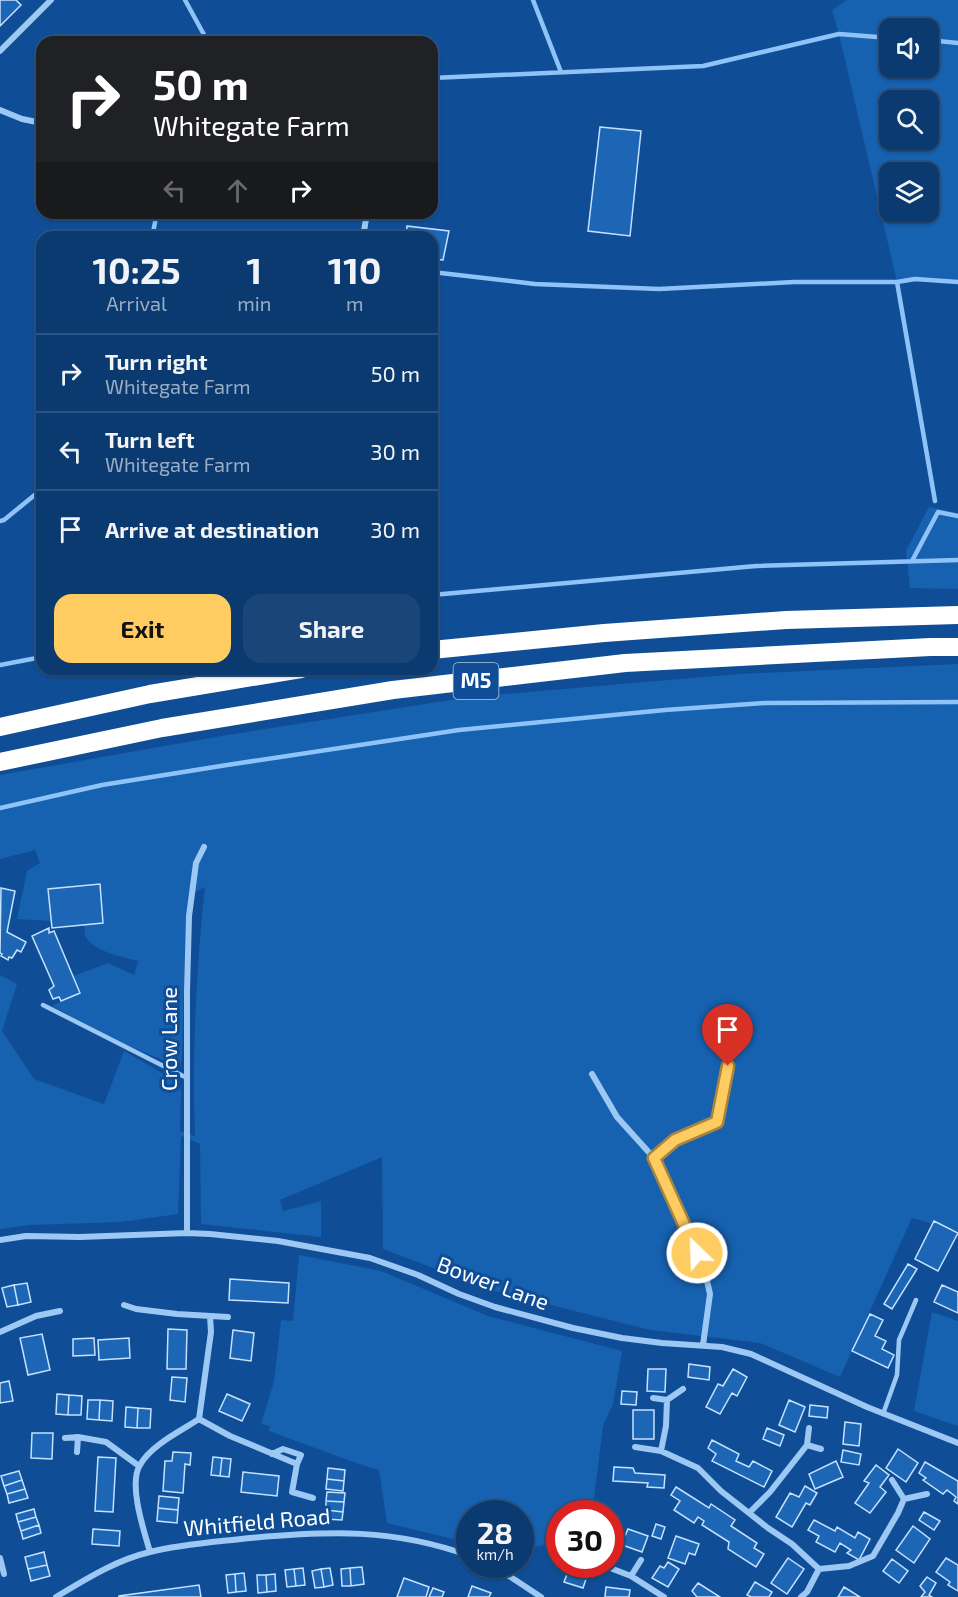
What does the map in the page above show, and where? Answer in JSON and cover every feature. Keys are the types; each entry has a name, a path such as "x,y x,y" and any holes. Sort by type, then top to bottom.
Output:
{"highway":[{"name":"M5","path":"438,649 604,633 786,620 958,615"},
{"name":"M5","path":"0,762 162,728 393,690 625,663 958,647"},
{"path":"0,727 150,694 265,675"}],"street":[{"path":"0,51 50,0"},
{"path":"0,110 36,122"},
{"name":"Crow Lane","path":"187,1233 189,916 196,863 204,847"},
{"path":"654,1158 675,1140 717,1122 728,1066"},
{"path":"592,1074 617,1117 654,1158 705,1272 710,1294 703,1345"},
{"name":"Bower Lane","path":"0,1240 26,1236 80,1237 187,1233 278,1241 370,1258 418,1275 486,1304 546,1321 622,1338 722,1347 751,1354 883,1414 958,1443"},
{"path":"124,1305 136,1309 228,1317"},
{"path":"0,1332 36,1316 60,1311"},
{"path":"150,1552 136,1499 136,1478 139,1466 151,1451 200,1419 211,1332 210,1316"},
{"path":"653,1398 667,1400 683,1389"},
{"path":"661,1451 666,1426 667,1400"},
{"path":"200,1419 230,1436 272,1454 283,1449 301,1455 292,1492 313,1498"},
{"path":"749,1513 770,1492 807,1445 809,1428"},
{"path":"65,1438 78,1437 106,1442 139,1466"},
{"path":"77,1452 78,1437"},
{"path":"807,1445 821,1449"},
{"path":"635,1448 661,1451 698,1468 722,1491 792,1544 819,1569 849,1566 873,1556 904,1499"},
{"path":"892,1480 904,1499"},
{"path":"904,1499 927,1494"},
{"name":"Whitfield Road","path":"56,1597 121,1562 150,1552 213,1542 332,1532 384,1535 456,1551"},
{"path":"0,1558 4,1574"},
{"path":"631,1576 641,1560"},
{"path":"801,1597 807,1592 819,1569"},
{"path":"624,1573 664,1597"},
{"path":"513,1578 541,1597"}],"lane":[{"path":"43,1005 187,1078"},
{"path":"883,1414 897,1375 899,1340 916,1300"}],"shaded area":[{"path":"847,0 958,0 958,281 915,279 897,282 883,222 939,222 939,162 879,162 879,205 832,10"},
{"path":"929,507 958,513 958,589 910,588 906,551"},
{"path":"958,664 958,1231 912,1218 840,1377 760,1343 650,1330 491,1290 383,1249 382,1157 280,1200 283,1211 321,1201 321,1237 201,1224 200,1144 181,1136 178,1214 121,1222 31,1225 0,1229 0,975 17,984 2,1031 34,1079 104,1104 124,1051 174,1080 181,1091 180,1131 195,1136 196,1012 205,887 189,895 186,916 180,1067 126,1045 52,1006 80,993 74,976 108,963 134,975 138,961 100,949 88,941 85,935 84,925 103,923 100,884 49,889 51,921 17,919 27,871 40,863 35,850 0,859 0,775 227,735 470,697 739,674"},
{"path":"299,1255 381,1271 488,1316 622,1351 613,1404 603,1426 594,1500 546,1500 546,1544 534,1547 534,1500 456,1500 456,1540 387,1523 379,1470 269,1431 270,1426 261,1424 274,1382 281,1320 293,1321"},
{"path":"932,1312 958,1321 958,1426 914,1411"}],"building":[{"path":"0,0 16,0 21,5 0,26"},
{"path":"600,127 641,131 630,236 588,231"},
{"path":"407,226 449,231 443,260 438,260 438,231 407,231"},
{"path":"100,884 103,923 52,928 48,889"},
{"path":"1,888 15,891 7,932 26,942 21,952 17,950 8,960 0,953"},
{"path":"49,928 49,933 54,931 80,993 61,1001 59,997 53,999 49,990 54,986 32,936"},
{"path":"934,1221 958,1233 938,1271 915,1259"},
{"path":"908,1264 917,1269 892,1309 884,1304"},
{"path":"230,1279 289,1283 288,1303 229,1300"},
{"path":"27,1283 31,1302 18,1305 14,1285"},
{"path":"14,1285 18,1305 7,1307 2,1288"},
{"path":"942,1285 958,1292 958,1313 934,1302"},
{"path":"870,1314 883,1320 875,1336 886,1341 882,1349 894,1355 888,1368 852,1351"},
{"path":"168,1329 187,1330 186,1369 167,1369"},
{"path":"233,1330 254,1333 251,1361 230,1358"},
{"path":"42,1334 50,1370 28,1375 20,1338"},
{"path":"94,1338 95,1355 73,1356 73,1339"},
{"path":"129,1338 130,1358 99,1360 98,1340"},
{"path":"689,1364 710,1367 709,1380 688,1377"},
{"path":"648,1369 666,1369 665,1392 647,1391"},
{"path":"733,1369 747,1377 737,1396 732,1393 720,1414 706,1407 718,1384 723,1386"},
{"path":"172,1377 187,1378 185,1402 170,1400"},
{"path":"9,1381 13,1401 0,1403 0,1383"},
{"path":"622,1391 637,1392 636,1405 621,1404"},
{"path":"57,1394 69,1395 68,1415 56,1414"},
{"path":"227,1394 250,1404 242,1421 219,1411"},
{"path":"69,1395 82,1396 81,1415 68,1415"},
{"path":"88,1400 100,1400 99,1420 87,1419"},
{"path":"100,1400 113,1401 112,1421 99,1420"},
{"path":"789,1400 805,1407 795,1432 779,1425"},
{"path":"810,1405 828,1407 827,1418 809,1416"},
{"path":"126,1407 138,1408 137,1428 125,1427"},
{"path":"138,1408 151,1409 150,1428 137,1428"},
{"path":"633,1410 654,1410 654,1439 633,1439"},
{"path":"845,1422 861,1424 859,1446 843,1444"},
{"path":"767,1428 784,1435 780,1446 763,1439"},
{"path":"32,1433 53,1433 52,1459 31,1458"},
{"path":"712,1440 739,1454 736,1461 749,1467 753,1461 772,1471 764,1487 712,1461 716,1454 708,1448"},
{"path":"898,1449 918,1463 906,1482 886,1468"},
{"path":"843,1450 861,1454 859,1465 841,1462"},
{"path":"173,1452 191,1453 190,1465 185,1464 183,1493 163,1491 165,1461 172,1461"},
{"path":"98,1457 116,1458 113,1512 95,1511"},
{"path":"213,1457 222,1458 220,1476 211,1475"},
{"path":"222,1458 231,1459 229,1477 220,1476"},
{"path":"836,1461 843,1477 815,1489 809,1474"},
{"path":"925,1462 958,1481 958,1504 954,1501 956,1497 947,1490 943,1494 923,1480 926,1478 919,1473"},
{"path":"876,1465 889,1475 880,1487 886,1492 870,1513 855,1503 869,1483 864,1481"},
{"path":"614,1467 633,1468 635,1473 665,1475 664,1488 647,1487 648,1483 613,1481"},
{"path":"328,1468 345,1470 344,1481 327,1479"},
{"path":"19,1471 22,1480 4,1486 1,1476"},
{"path":"243,1472 279,1476 277,1496 241,1492"},
{"path":"327,1479 344,1481 343,1491 326,1489"},
{"path":"22,1480 25,1489 7,1494 4,1486"},
{"path":"805,1486 817,1493 810,1505 806,1503 792,1527 776,1517 790,1493 799,1497"},
{"path":"676,1487 709,1508 711,1504 735,1520 731,1526 757,1543 754,1548 764,1554 756,1567 728,1549 729,1542 702,1525 704,1521 698,1517 694,1523 674,1510 680,1501 671,1495"},
{"path":"25,1489 28,1498 9,1503 7,1494"},
{"path":"327,1492 345,1493 344,1502 326,1501"},
{"path":"159,1496 179,1498 178,1510 158,1508"},
{"path":"326,1501 344,1502 343,1512 326,1510"},
{"path":"158,1508 178,1510 177,1523 157,1521"},
{"path":"34,1509 36,1517 18,1522 16,1514"},
{"path":"326,1510 343,1512 342,1520 325,1519"},
{"path":"924,1512 940,1521 934,1530 919,1520"},
{"path":"36,1517 39,1525 21,1531 18,1522"},
{"path":"814,1520 835,1531 837,1527 855,1538 858,1532 870,1539 859,1560 847,1553 851,1550 840,1543 835,1552 816,1542 819,1536 808,1530"},
{"path":"656,1524 665,1527 661,1539 652,1536"},
{"path":"39,1525 41,1533 23,1539 21,1531"},
{"path":"913,1526 930,1539 914,1563 896,1550"},
{"path":"93,1529 120,1531 119,1546 92,1544"},
{"path":"628,1529 648,1536 642,1552 624,1546"},
{"path":"676,1536 699,1544 695,1555 689,1553 685,1564 668,1558"},
{"path":"44,1552 47,1565 28,1569 25,1557"},
{"path":"788,1558 804,1569 787,1594 771,1583"},
{"path":"946,1558 958,1565 958,1591 948,1585 950,1582 936,1572"},
{"path":"892,1559 908,1571 899,1583 883,1571"},
{"path":"668,1562 679,1569 668,1587 652,1578 660,1566 664,1568"},
{"path":"47,1565 50,1576 31,1581 28,1569"},
{"path":"362,1567 364,1584 351,1586 350,1568"},
{"path":"303,1568 305,1585 296,1586 294,1569"},
{"path":"330,1568 333,1585 324,1587 321,1569"},
{"path":"350,1568 351,1586 342,1586 341,1569"},
{"path":"294,1569 296,1586 287,1587 285,1570"},
{"path":"321,1569 324,1587 315,1588 312,1571"},
{"path":"244,1573 246,1591 236,1592 235,1574"},
{"path":"235,1574 236,1592 228,1593 226,1575"},
{"path":"275,1574 276,1591 267,1592 266,1575"},
{"path":"257,1575 266,1575 267,1592 258,1593"},
{"path":"927,1577 936,1583 929,1595 932,1597 921,1597 925,1592 920,1586"},
{"path":"404,1578 429,1587 426,1597 397,1597"},
{"path":"566,1578 586,1578 583,1588 564,1582"},
{"path":"755,1582 772,1592 769,1597 747,1595"},
{"path":"698,1583 720,1597 697,1597 692,1591"},
{"path":"199,1585 201,1597 119,1597 119,1596"},
{"path":"472,1586 491,1593 489,1597 468,1597"},
{"path":"606,1587 630,1590 629,1597 605,1597"},
{"path":"844,1587 860,1597 838,1597"},
{"path":"433,1588 444,1592 442,1597 429,1597"}],"waterway":[{"path":"185,0 205,36"},
{"path":"533,0 561,72"},
{"path":"438,78 703,66 839,34 879,37"},
{"path":"939,41 958,43"},
{"path":"153,231 156,219"},
{"path":"438,273 535,284 659,289 794,282 897,282 915,279 958,282"},
{"path":"897,282 935,501"},
{"path":"0,521 36,494"},
{"path":"912,561 938,512 958,516"},
{"path":"438,594 756,566 958,560"},
{"path":"0,665 36,658"},
{"path":"0,808 102,785 459,730 665,710 765,703 958,702"}],"route":[{"path":"697,1253 654,1158 675,1140 717,1122 728,1066"}]}
